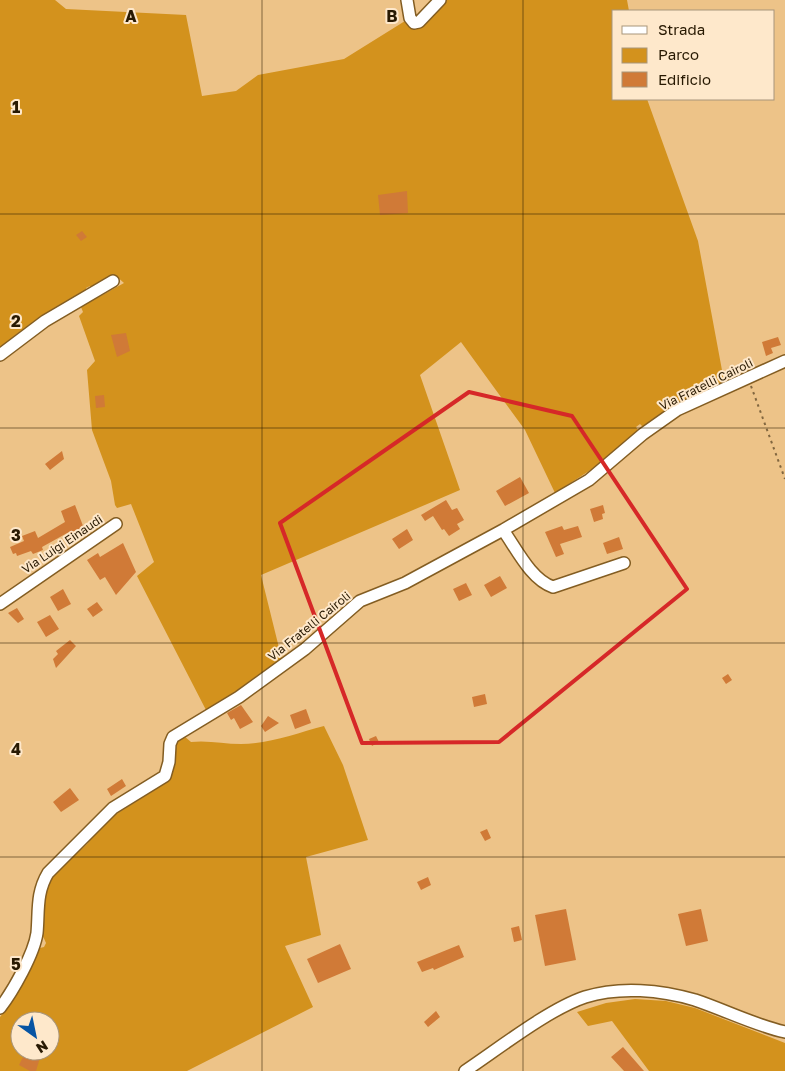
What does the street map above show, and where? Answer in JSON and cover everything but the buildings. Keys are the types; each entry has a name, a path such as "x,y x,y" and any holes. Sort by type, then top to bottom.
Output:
{"street":[{"path":"407,0 410,18 414,23 419,22 440,0"},
{"path":"0,355 44,321 113,281"},
{"name":"Via Fratelli Cairoli","path":"0,1008 10,996 33,947 37,934 38,892 43,882 57,864 114,808 164,776 169,762 170,744 173,737 239,697 305,650 360,601 405,583 503,530 589,480 643,434 677,410 785,361"},
{"name":"Via Luigi Einaudi","path":"0,604 116,524"},
{"path":"503,530 528,566 543,583 552,587 624,563"},
{"path":"465,1071 557,1011 586,997 621,992 658,991 694,1000 785,1032"}],"path":[{"path":"748,379 785,479"}],"highlighted area":[{"path":"469,392 572,416 687,589 499,742 362,743 280,523"}],"green space":[{"path":"0,0 55,0 66,9 186,15 202,96 236,91 258,75 344,59 405,21 411,28 419,26 446,0 627,0 629,10 612,10 612,100 647,100 698,241 724,381 667,411 644,428 640,424 636,427 638,430 609,458 555,493 525,430 461,342 420,375 460,490 261,575 282,660 226,701 206,710 137,576 154,562 131,504 117,508 115,505 111,481 92,430 87,370 95,361 79,316 83,312 81,307 124,283 115,275 94,289 90,286 86,288 86,294 0,351"},
{"path":"324,726 343,765 368,840 306,857 321,935 285,946 313,1007 187,1071 0,1071 0,1017 17,992 40,948 44,947 46,943 42,934 43,894 51,877 87,844 105,821 164,784 173,770 177,742 184,736 191,742 204,741 235,744 251,744"},
{"path":"635,999 666,1001 695,1008 785,1043 785,1071 649,1071 612,1021 588,1026 577,1012 606,1003"}]}
